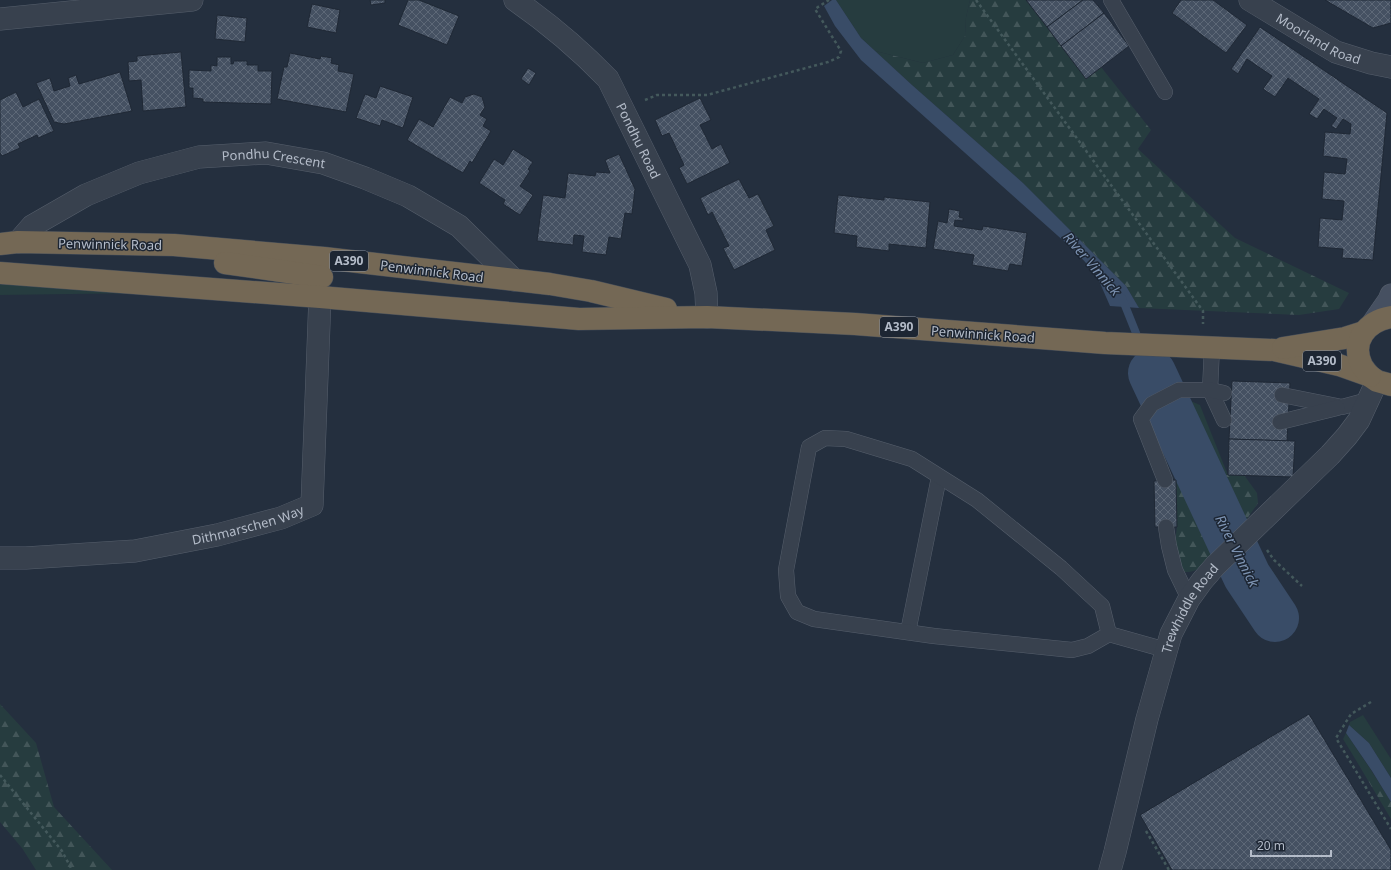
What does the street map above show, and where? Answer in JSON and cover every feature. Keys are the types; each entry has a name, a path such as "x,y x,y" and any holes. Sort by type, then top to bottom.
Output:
{"highway":[{"name":"Penwinnick Road","path":"9,243 174,245 322,277 579,319 700,317 863,325 1105,343 1199,347"},
{"name":"Penwinnick Road","path":"0,273 514,280 591,291 700,317"},
{"name":"A390","path":"1274,350 1345,338 1376,324"},
{"path":"1376,324 1359,343 1358,355 1362,366 1381,385"},
{"name":"A390","path":"1199,347 1274,350 1339,365 1381,385"}],"street":[{"path":"0,19 192,0"},
{"name":"Pondhu Road","path":"515,0 588,59 608,80 700,265 706,293 700,317"},
{"name":"Moorland Road","path":"1250,0 1271,6 1336,52 1371,63 1391,67"},
{"name":"Pondhu Crescent","path":"9,243 32,226 86,195 139,173 199,157 266,153 323,163 365,178 408,196 459,226 514,280"},
{"name":"Dithmarschen Way","path":"0,558 26,558 135,551 217,535 281,518 312,505 322,277"},
{"path":"1376,324 1391,295"},
{"name":"Trewhiddle Road","path":"1110,870 1147,719 1166,650 1171,634 1189,599 1202,581 1222,559 1330,455 1359,420 1381,385"}],"lane":[{"path":"1111,0 1165,92"},
{"path":"1199,347 1217,392 1224,420"},
{"path":"1280,422 1342,407 1381,385"},
{"path":"1165,480 1141,419 1152,404 1179,390 1217,392"},
{"path":"1282,395 1342,407"},
{"path":"1109,634 1102,606 1061,568 977,500 912,459 846,439 825,438 809,447 786,570 788,596 797,612 814,619 908,632 1072,650 1088,646 1109,634 1166,650"},
{"path":"908,632 939,477"},
{"path":"1166,527 1175,570 1189,599"}],"path":[{"path":"625,114 639,103 657,95 707,95 828,62 839,57 841,52 815,9 828,0"},
{"path":"976,0 1203,311 1199,347"},
{"path":"1249,534 1302,586"},
{"path":"1371,702 1351,714 1336,738 1391,829"},
{"path":"0,775 62,852 72,870"},
{"path":"1124,816 1139,820 1168,870"}],"green space":[{"path":"836,0 970,0 966,18 965,36 953,55 923,63 875,51 861,38"},
{"path":"970,0 1026,0 1086,78 1101,67 1151,130 1138,149 1235,238 1349,293 1339,309 1299,315 1139,308 1126,286 1023,183 875,51 923,63 953,55 965,36 966,18"},
{"path":"0,284 146,293 0,295"},
{"path":"1184,398 1200,405 1228,475 1205,476 1171,405"},
{"path":"1165,408 1193,477 1176,480 1154,414"},
{"path":"1244,475 1257,493 1258,503 1235,536 1205,476"},
{"path":"1193,477 1222,547 1201,567 1190,572 1184,572 1174,549 1177,527 1176,480"},
{"path":"1257,553 1274,573 1293,606 1280,614 1248,561"},
{"path":"0,704 36,743 54,807 112,870 36,870 22,848 0,822"},
{"path":"1363,715 1391,759 1391,778 1369,743 1349,725 1350,722"},
{"path":"1346,733 1369,767 1360,767 1343,739"},
{"path":"1360,767 1369,767 1391,802 1391,819"}],"water":[{"path":"832,0 836,0 861,38 1023,183 1126,286 1139,308 1110,306 1096,274 1076,252 861,60 835,26 824,6"},
{"path":"1171,405 1235,536 1222,547 1187,467 1165,408"},
{"path":"1248,561 1280,614 1267,623 1237,579 1235,573"},
{"path":"1349,725 1369,743 1391,778 1391,802 1346,733"}],"building":[{"path":"370,0 385,0 385,3 371,5"},
{"path":"408,0 419,0 459,16 447,45 398,25"},
{"path":"1026,0 1083,0 1047,27"},
{"path":"1083,0 1093,0 1104,13 1061,46 1047,27"},
{"path":"1181,0 1213,0 1247,25 1226,53 1172,13"},
{"path":"1325,0 1391,0 1391,23 1373,28"},
{"path":"312,4 340,10 336,33 307,27"},
{"path":"1104,13 1129,46 1086,79 1061,46"},
{"path":"217,15 247,18 245,42 215,39"},
{"path":"1260,27 1387,113 1373,260 1342,258 1343,249 1318,247 1320,218 1342,220 1344,201 1322,199 1324,172 1345,174 1347,159 1323,156 1325,132 1350,134 1351,124 1343,119 1336,129 1331,126 1337,118 1324,109 1317,119 1309,114 1319,99 1288,78 1275,97 1263,89 1272,76 1247,59 1238,74 1231,69"},
{"path":"181,52 186,107 143,111 141,80 129,81 128,62 137,61 137,56"},
{"path":"290,53 320,59 321,56 332,58 331,63 339,65 338,71 354,74 346,112 277,99 284,67 287,67"},
{"path":"217,57 231,57 231,64 233,64 234,61 247,61 247,65 258,65 258,71 272,71 271,104 203,102 203,99 193,98 193,88 189,88 189,70 211,71 211,65 217,66"},
{"path":"528,68 536,73 529,85 521,79"},
{"path":"120,72 132,111 64,124 54,122 36,83 50,78 54,91 70,86 68,78 76,75 79,84"},
{"path":"380,86 413,97 403,128 382,120 380,126 356,118 365,94 376,98"},
{"path":"16,92 23,107 39,99 54,131 38,138 37,135 18,144 20,148 2,156 0,153 0,100"},
{"path":"474,94 482,97 485,107 480,115 487,119 483,126 491,131 472,163 470,161 463,173 407,140 419,119 433,127 450,97 462,103 465,97"},
{"path":"700,98 711,120 700,125 712,149 721,144 730,163 687,184 679,168 684,165 669,133 662,136 655,120"},
{"path":"513,149 533,162 528,169 530,171 520,186 533,195 520,215 503,204 505,200 479,183 494,159 503,165"},
{"path":"619,154 635,189 632,214 625,213 621,239 609,237 606,255 582,252 584,236 574,235 573,245 537,241 543,195 565,198 568,173 595,176 596,172 610,173 605,160"},
{"path":"739,179 749,198 758,194 774,226 766,230 775,250 734,270 723,248 729,246 712,212 708,215 700,198"},
{"path":"838,195 884,200 884,197 930,202 926,248 889,244 889,251 856,247 857,236 834,233"},
{"path":"949,209 960,211 959,217 963,218 963,221 955,220 954,226 982,230 983,226 1027,233 1022,266 1010,264 1008,271 972,265 974,255 933,249 938,221 947,223"},
{"path":"1232,381 1290,383 1287,441 1229,439"},
{"path":"1229,439 1295,441 1293,477 1228,475"},
{"path":"1176,480 1177,527 1155,527 1154,481"},
{"path":"1309,714 1391,850 1391,870 1172,870 1140,815"}],"waterway":[{"name":"River Vinnick","path":"1122,298 1152,373"},
{"name":"River Vinnick","path":"1152,373 1247,576 1275,618"}]}
